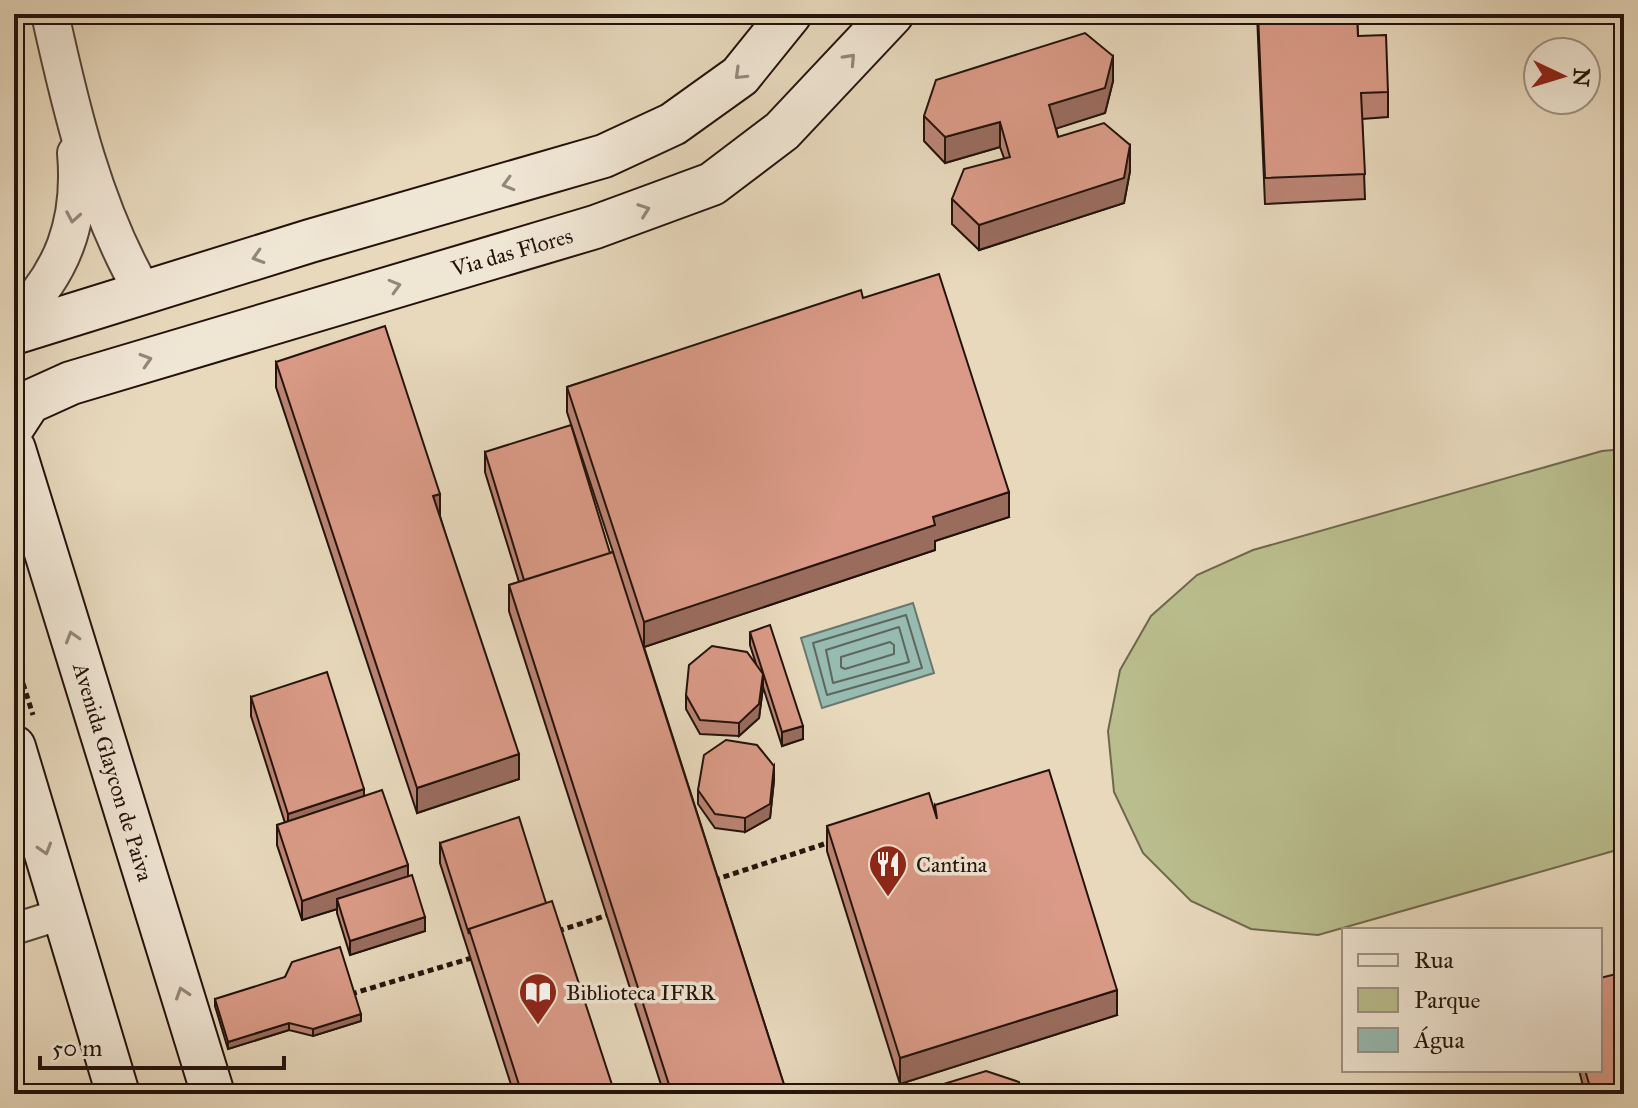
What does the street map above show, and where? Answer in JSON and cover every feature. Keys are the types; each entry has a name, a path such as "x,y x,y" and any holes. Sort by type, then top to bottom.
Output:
{"main road":[{"path":"14,333 604,156 673,124 740,76 790,14"},
{"name":"Via das Flores","path":"14,425 29,402 71,383 595,227 712,184 782,131 892,14"},
{"name":"Avenida Glaycon de Paiva","path":"14,449 213,1094"},
{"path":"14,747 118,1094"}],"street":[{"path":"50,14 72,112 119,252 143,292"},
{"path":"14,321 40,295 54,271 74,220 77,171 72,112"},
{"path":"14,929 65,913"}],"path":[{"path":"711,881 824,844"},
{"path":"555,933 620,911"},
{"path":"338,998 485,954"}],"green space":[{"path":"1624,449 1624,848 1318,935 1251,929 1191,901 1143,853 1114,792 1108,731 1120,670 1151,616 1197,575 1253,550 1602,451"}],"water":[{"path":"913,603 934,673 822,708 801,638"}],"building":[{"path":"1258,14 1357,14 1358,36 1386,35 1388,92 1361,93 1365,174 1265,178"},
{"path":"1085,33 1113,56 1105,88 1049,105 1058,137 1104,123 1130,145 1124,178 979,225 952,199 964,169 1010,157 1000,122 945,137 924,116 936,80"},
{"path":"14,144 21,168 14,171"},
{"path":"939,274 1009,492 933,517 935,525 644,622 567,387 861,290 863,298"},
{"path":"385,326 440,494 433,496 519,754 417,788 276,362"},
{"path":"571,425 610,553 524,580 485,452"},
{"path":"613,552 787,1094 672,1094 509,585"},
{"path":"770,625 803,726 782,732 750,632"},
{"path":"712,646 747,652 763,674 759,704 739,723 700,720 686,695 689,665"},
{"path":"327,672 364,789 288,814 251,697"},
{"path":"726,740 757,745 774,766 770,804 745,818 715,814 698,790 704,755"},
{"path":"1049,770 1117,990 900,1058 827,826 929,793 937,819 935,805"},
{"path":"382,790 408,865 302,901 277,825"},
{"path":"519,817 546,903 469,929 469,934 440,843"},
{"path":"412,875 425,917 350,941 337,899"},
{"name":"Biblioteca IFRR","path":"552,901 615,1094 522,1094 469,929"},
{"path":"340,947 361,1014 313,1029 289,1023 228,1042 215,999 285,977 292,962"},
{"path":"1624,972 1624,1094 1592,1094 1586,1072 1602,1072 1602,978"},
{"path":"986,1071 1019,1082 1023,1094 911,1094"}],"place":[{"name":"Cantina","path":"888,898"},
{"name":"Biblioteca IFRR","path":"538,1026"}]}
